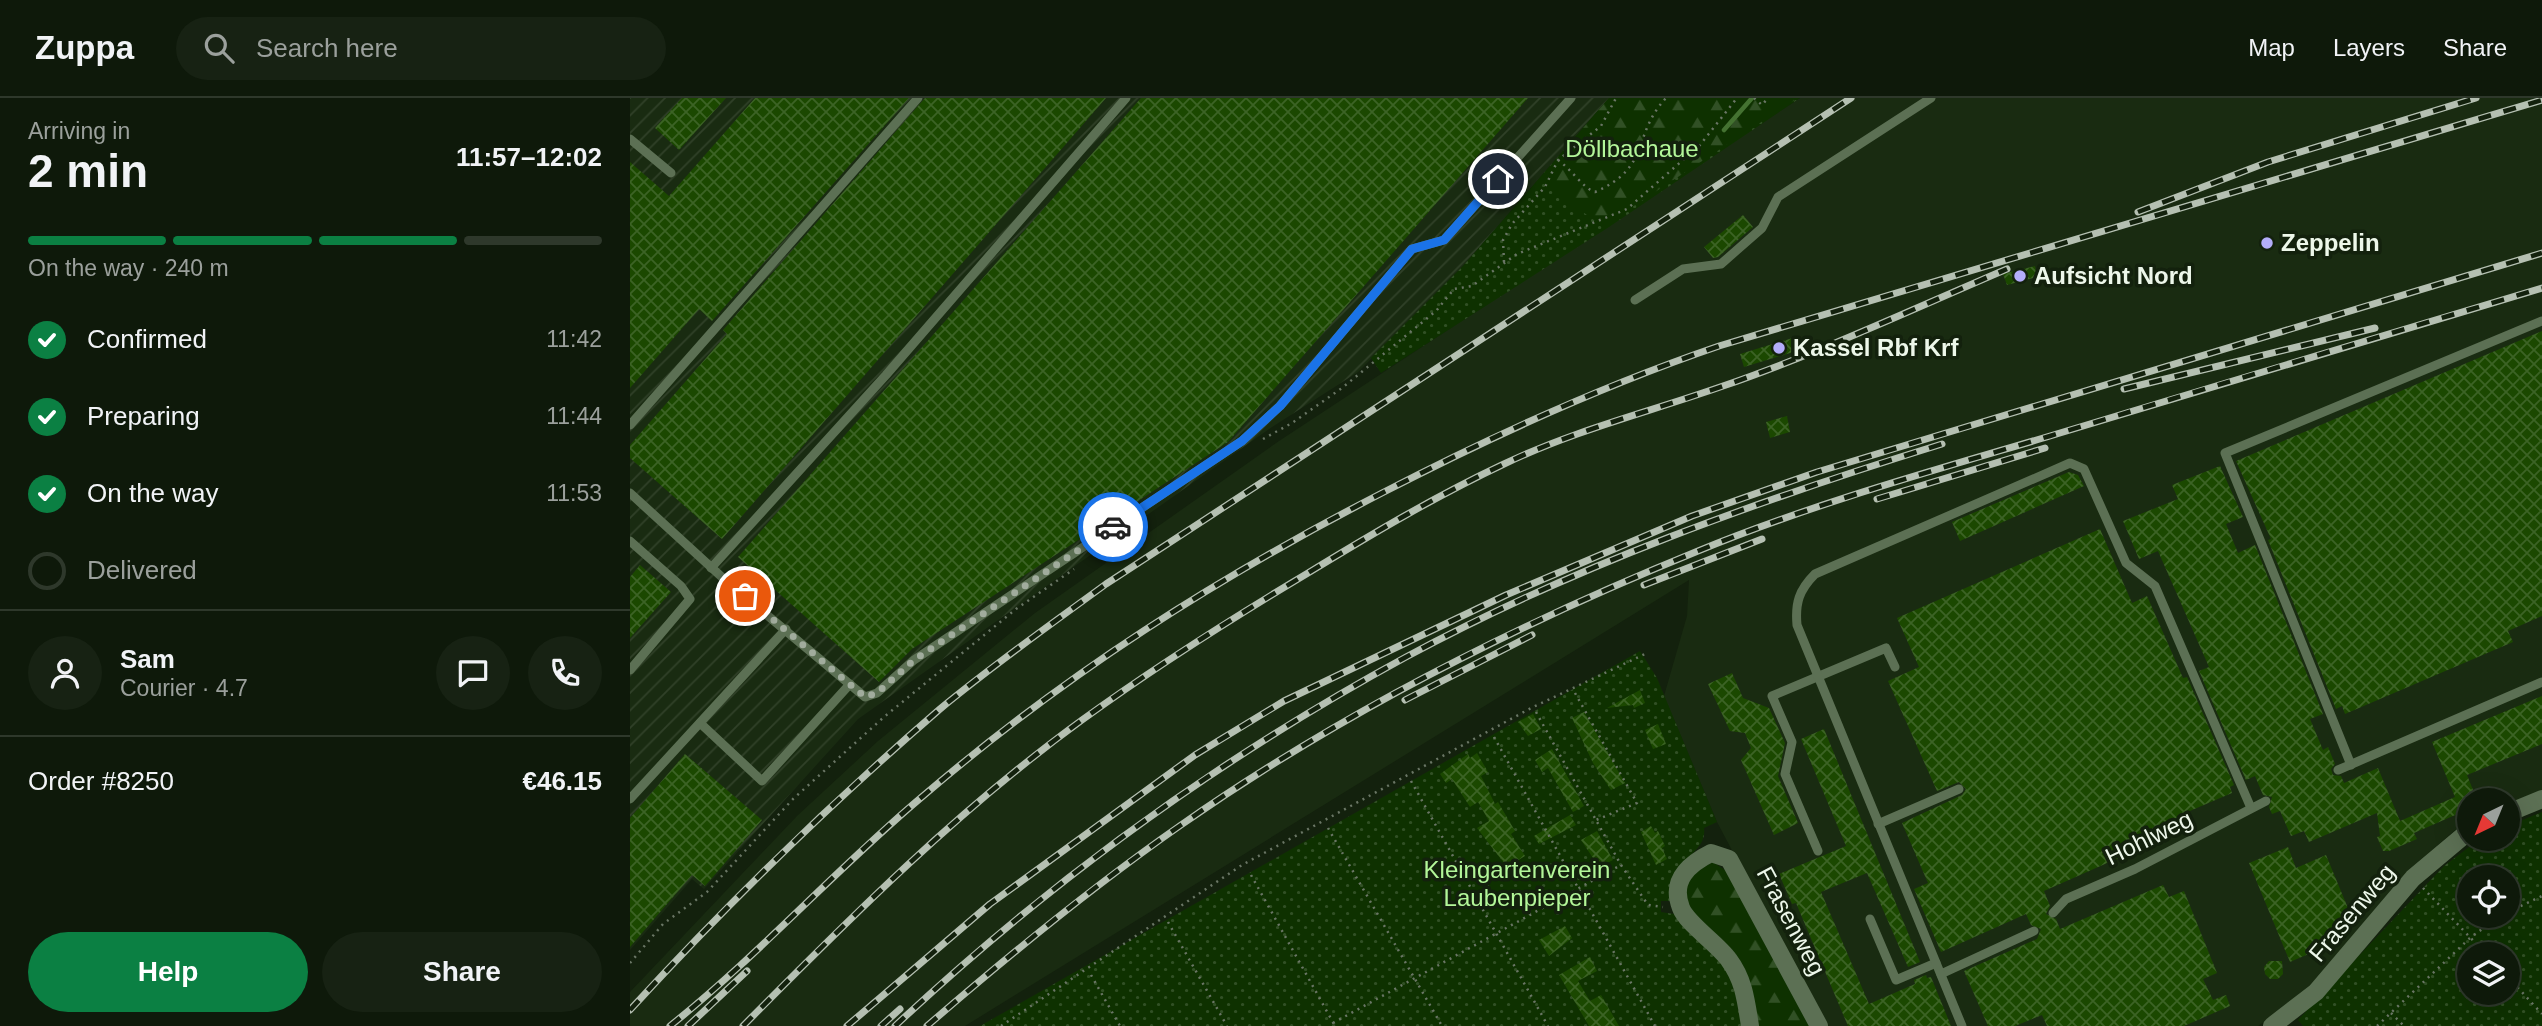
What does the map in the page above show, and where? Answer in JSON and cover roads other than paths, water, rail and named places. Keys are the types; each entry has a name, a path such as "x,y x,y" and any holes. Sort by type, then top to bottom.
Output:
{"street":[{"path":"2520,808 2542,799"},
{"name":"Frasenweg","path":"2272,1026 2316,992 2413,877 2457,841"},
{"name":"Frasenweg","path":"1750,1026 1744,984 1729,959 1681,908 1679,882 1690,863 1711,853 1729,859 1819,1026"}],"lane":[{"path":"630,425 918,98"},
{"path":"711,568 886,375 1126,98"},
{"path":"630,494 711,568 865,697 877,693 914,660 1242,441 1280,406 1412,249 1444,240 1571,98"},
{"path":"1635,300 1683,269 1721,264 1762,228 1778,197 1931,98"},
{"path":"630,139 671,173"},
{"path":"2351,765 2225,453 2542,321"},
{"path":"1962,1026 1797,625 1795,605 1804,586 1815,574 2070,463 2084,468 2126,563 2155,586 2251,808"},
{"path":"630,541 681,586 690,599 630,670"},
{"path":"630,799 786,629"},
{"path":"1818,851 1785,774 1792,742 1772,696 1886,648 1895,667"},
{"path":"2338,770 2542,682"},
{"path":"700,723 762,781 850,684"},
{"path":"1878,824 1959,789"},
{"name":"Hohlweg","path":"2053,913 2066,899 2135,869 2266,802"},
{"path":"1870,919 1896,980 1936,963"},
{"path":"1941,974 2034,931"}],"waterway":[{"path":"1724,130 1752,98"}],"railway":[{"path":"630,1010 780,855 940,709 1001,661 1106,584 1851,98"},
{"path":"2138,212 2268,162 2476,98"},
{"path":"670,1026 735,970 891,824 977,751 1032,709 1087,669 1201,594 1320,526 1423,472 1590,395 1719,346 2542,100"},
{"path":"847,1026 990,904 1195,755 1284,701 1506,595 1692,516 1817,472 2542,253"},
{"path":"743,1026 906,866 1036,755 1165,662 1356,544 1454,489 1531,452 1795,359 2007,269"},
{"path":"927,1026 1083,897 1242,784 1367,708 1564,609 1698,551 1828,503 2542,288"},
{"path":"2124,389 2375,328"},
{"path":"895,1026 1014,921 1139,825 1269,737 1406,657 1470,624 1601,564 1805,488 1942,444"},
{"path":"1877,499 2045,448"},
{"path":"1644,585 1762,539"},
{"path":"1405,700 1532,635"},
{"path":"688,1026 747,971"},
{"path":"881,1026 900,1009"}],"place":[{"name":"Zeppelin","path":"2267,243"},
{"name":"Aufsicht Nord","path":"2020,276"},
{"name":"Kassel Rbf Krf","path":"1779,348"}],"park label":[{"name":"Döllbachaue","path":"1632,149"},
{"name":"Kleingartenverein Laubenpieper","path":"1517,884"}]}
